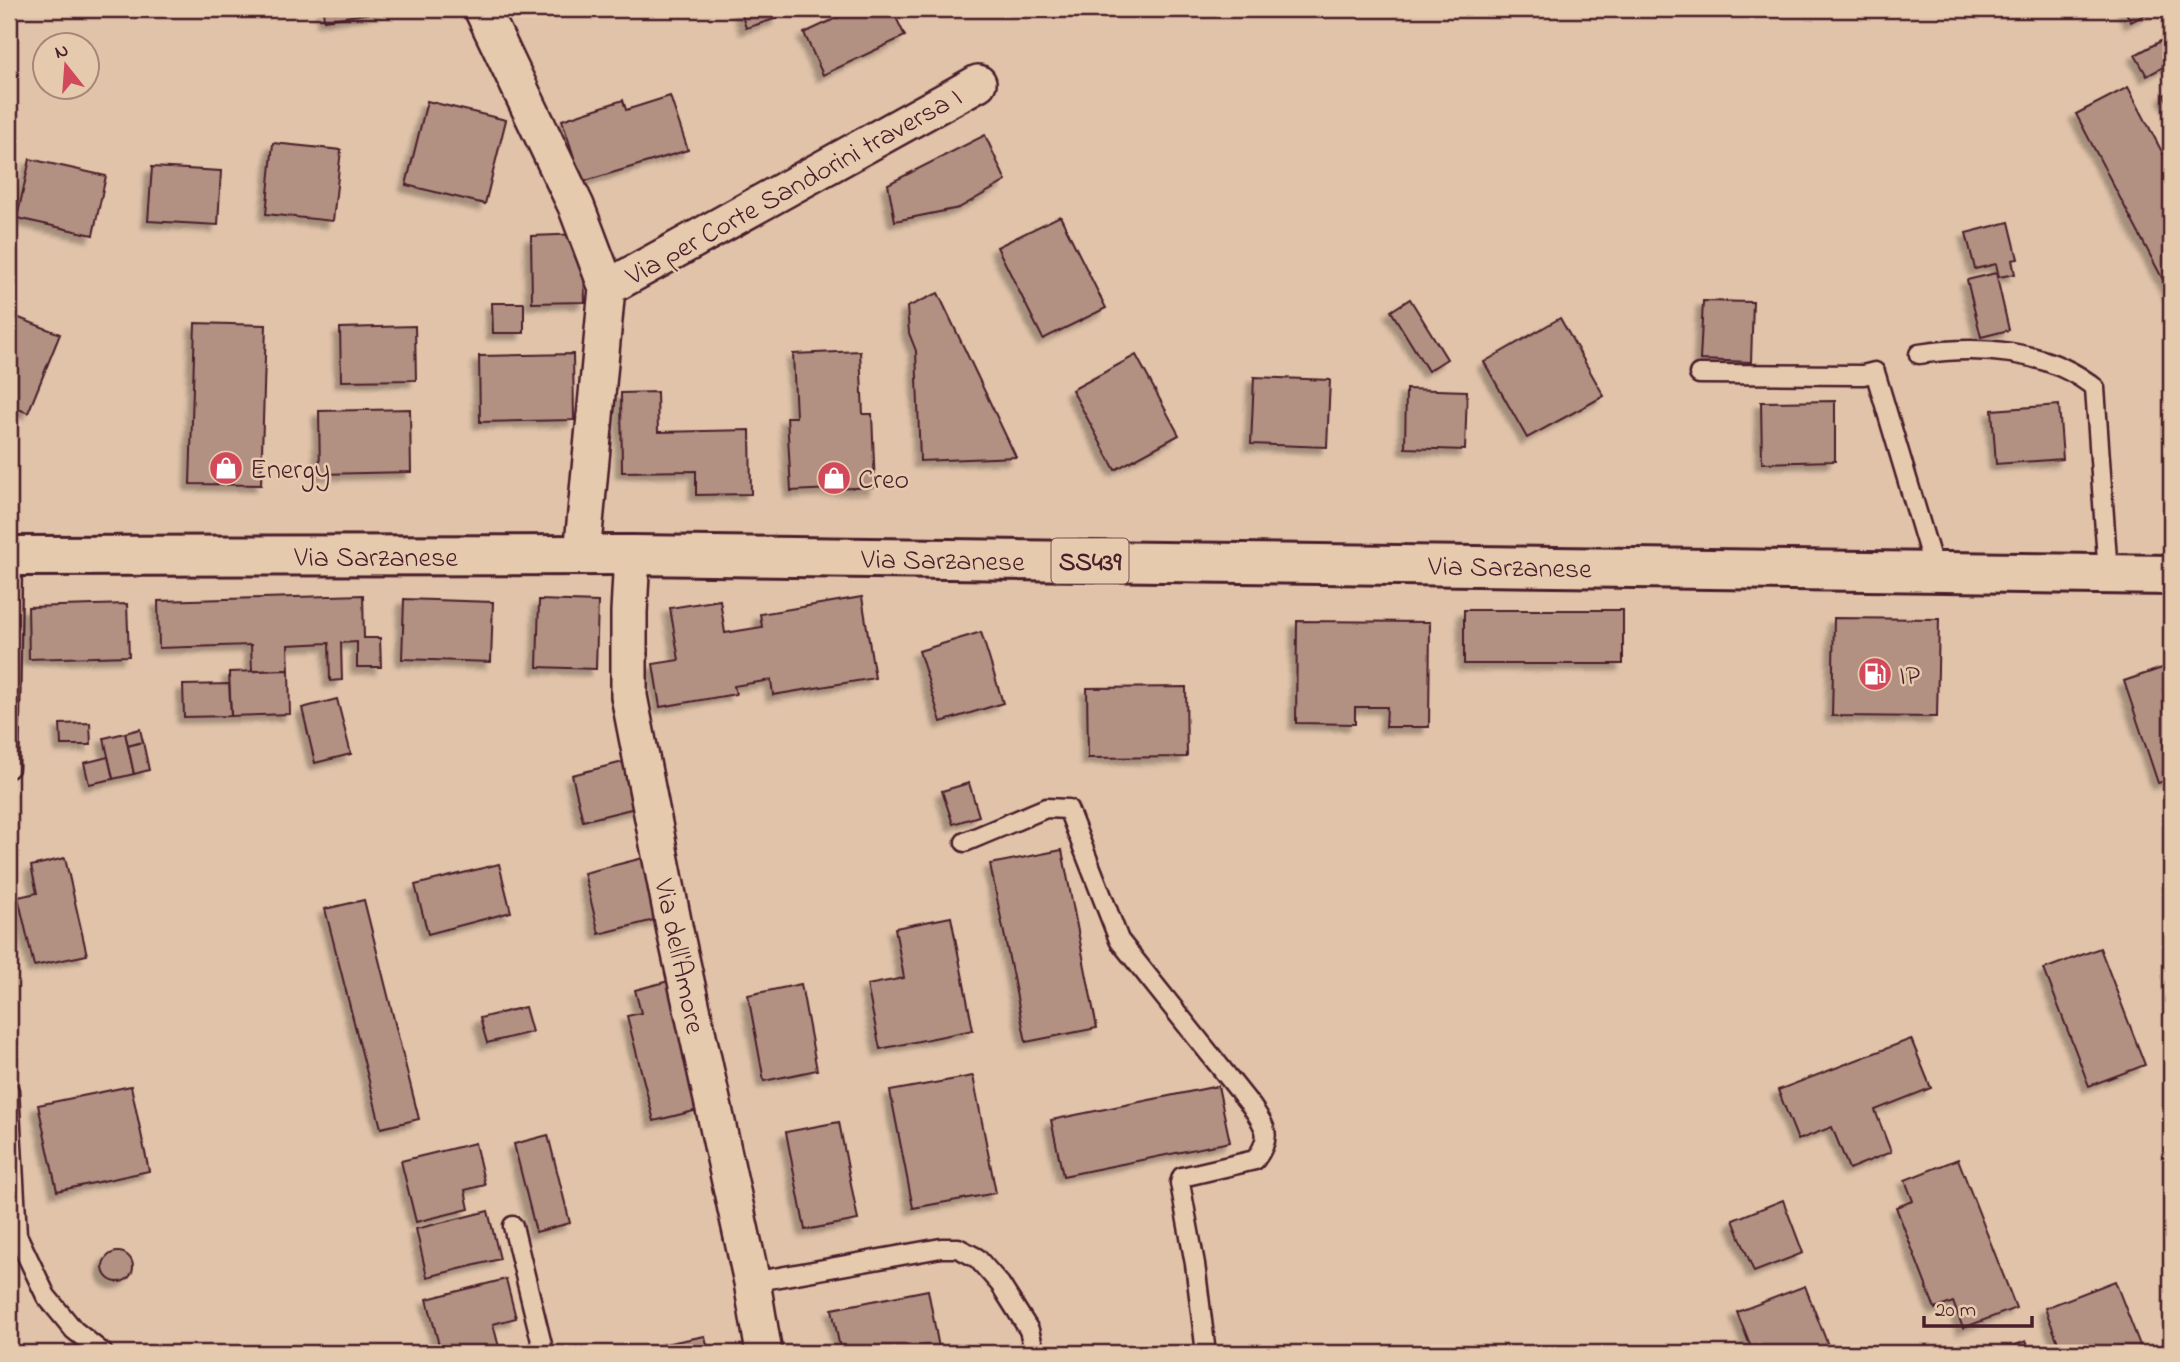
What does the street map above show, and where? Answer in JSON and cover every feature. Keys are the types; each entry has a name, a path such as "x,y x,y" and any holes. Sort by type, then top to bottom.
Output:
{"main road":[{"name":"Via Sarzanese","path":"10,556 632,555 2171,575"}],"street":[{"path":"482,9 576,206 607,288 582,555"},
{"name":"Via per Corte Sandorini traversa I","path":"607,288 978,83"},
{"name":"Via dell'Amore","path":"632,555 629,696 675,931 752,1282 764,1353"}],"lane":[{"path":"1919,355 1949,349 2028,355 2078,374 2095,388 2108,574"},
{"path":"1699,374 1863,375 1875,372 1935,572"},
{"path":"9,768 10,556"},
{"path":"965,842 1046,808 1068,809 1119,940 1266,1128 1265,1146 1255,1160 1182,1177 1180,1183 1195,1264 1206,1353"},
{"path":"9,1091 17,1235 46,1296 74,1330 103,1353"},
{"path":"513,1226 544,1353"},
{"path":"752,1282 941,1248 958,1248 977,1258 1000,1284 1029,1329 1035,1353"}],"building":[{"path":"323,9 386,9 386,11 324,20"},
{"path":"740,9 775,9 778,18 746,28"},
{"path":"856,9 892,9 905,36 823,75 804,33"},
{"path":"2124,9 2156,9 2131,22"},
{"path":"2170,36 2171,63 2147,76 2135,55"},
{"path":"2128,87 2171,169 2171,295 2076,114"},
{"path":"2171,91 2171,109 2164,95"},
{"path":"670,96 688,150 582,182 562,120 623,100 626,110"},
{"path":"427,101 506,120 485,204 406,185"},
{"path":"985,135 1006,181 959,208 895,221 888,184"},
{"path":"273,143 341,150 333,221 266,214"},
{"path":"30,159 106,176 93,235 17,218"},
{"path":"152,167 221,171 218,225 148,221"},
{"path":"1060,216 1106,308 1043,339 997,247"},
{"path":"2009,222 2018,259 2012,260 2015,274 1999,277 1996,264 1975,269 1966,233"},
{"path":"583,234 585,302 532,303 531,236"},
{"path":"1996,273 2009,330 1981,337 1967,280"},
{"path":"938,293 1016,457 920,461 916,351 909,333 907,307"},
{"path":"1410,299 1447,359 1428,371 1391,311"},
{"path":"1703,301 1753,302 1751,362 1700,360"},
{"path":"492,303 524,303 524,333 493,333"},
{"path":"9,314 60,334 28,413 9,405"},
{"path":"1560,318 1604,396 1527,438 1484,362"},
{"path":"195,323 266,325 261,485 190,484"},
{"path":"415,326 416,380 341,381 340,328"},
{"path":"860,351 863,414 872,414 875,487 791,491 787,417 796,417 793,354"},
{"path":"573,354 574,420 480,422 479,356"},
{"path":"1136,355 1179,435 1115,470 1072,390"},
{"path":"1254,377 1330,380 1327,447 1251,444"},
{"path":"1406,389 1467,391 1465,450 1405,448"},
{"path":"657,392 658,432 750,430 751,494 696,495 696,471 622,472 621,393"},
{"path":"1835,401 1835,461 1762,463 1761,402"},
{"path":"2059,405 2063,459 1996,464 1992,410"},
{"path":"410,409 411,472 320,474 319,411"},
{"path":"363,595 364,638 380,638 381,667 357,667 357,642 341,643 342,680 330,681 329,643 288,645 289,670 252,671 251,645 159,648 158,601"},
{"path":"862,597 875,678 773,695 771,680 734,686 736,694 660,707 653,664 679,660 670,608 720,600 725,633 762,627 760,614"},
{"path":"404,599 493,602 491,662 402,659"},
{"path":"539,600 598,602 596,669 537,667"},
{"path":"127,604 129,656 29,659 28,607"},
{"path":"1464,610 1623,610 1623,664 1464,664"},
{"path":"1834,618 1939,619 1937,717 1832,716"},
{"path":"1297,621 1430,622 1429,727 1386,727 1387,707 1355,707 1355,724 1296,723"},
{"path":"981,632 1003,703 941,722 919,651"},
{"path":"2171,665 2171,779 2158,783 2124,681"},
{"path":"289,670 290,714 231,716 229,672"},
{"path":"229,684 231,716 184,717 183,685"},
{"path":"1186,687 1187,757 1088,758 1087,688"},
{"path":"337,699 351,754 315,763 302,708"},
{"path":"90,723 91,745 61,745 60,724"},
{"path":"140,729 143,742 128,746 125,733"},
{"path":"125,733 134,774 113,779 104,738"},
{"path":"143,742 149,770 134,774 128,746"},
{"path":"108,757 113,779 89,784 84,763"},
{"path":"627,761 639,807 583,821 572,775"},
{"path":"969,783 979,816 953,824 942,791"},
{"path":"1062,850 1097,1028 1026,1042 990,864"},
{"path":"65,858 87,955 34,966 18,897 37,893 31,866"},
{"path":"643,858 658,919 599,934 584,873"},
{"path":"499,864 511,912 428,934 415,885"},
{"path":"364,900 419,1119 381,1128 325,909"},
{"path":"951,917 973,1030 880,1049 867,985 904,978 895,928"},
{"path":"2100,948 2145,1065 2089,1086 2044,969"},
{"path":"676,979 698,1110 654,1121 627,1016 641,1013 635,990"},
{"path":"801,984 817,1070 764,1081 748,995"},
{"path":"525,1007 532,1032 487,1043 480,1018"},
{"path":"1911,1039 1931,1088 1875,1110 1891,1152 1849,1169 1832,1127 1798,1140 1778,1090"},
{"path":"973,1076 996,1193 913,1208 890,1091"},
{"path":"131,1086 149,1171 57,1191 38,1105"},
{"path":"1218,1086 1230,1142 1063,1176 1051,1120"},
{"path":"839,1122 858,1220 805,1230 786,1132"},
{"path":"548,1135 570,1223 536,1232 514,1144"},
{"path":"475,1143 485,1185 465,1190 469,1209 416,1222 401,1161"},
{"path":"1958,1159 2016,1308 1963,1328 1953,1302 1935,1309 1896,1207 1913,1201 1905,1180"},
{"path":"1783,1200 1803,1253 1754,1272 1733,1220"},
{"path":"488,1211 500,1259 427,1277 416,1229"},
{"path":"118,1252 129,1256 133,1267 129,1278 118,1282 107,1278 103,1267 107,1256"},
{"path":"506,1279 516,1318 493,1324 500,1351 441,1353 427,1299"},
{"path":"2115,1281 2143,1353 2062,1353 2045,1308"},
{"path":"1805,1286 1831,1353 1753,1353 1737,1312"},
{"path":"928,1290 940,1353 841,1353 832,1309"},
{"path":"705,1336 709,1353 635,1353 634,1350"},
{"path":"2026,1341 2031,1353 1994,1353"},
{"path":"521,1346 523,1353 491,1353 500,1351"}],"place":[{"name":"Energy","path":"226,468"},
{"name":"Creo","path":"834,478"},
{"name":"IP","path":"1875,674"}]}
